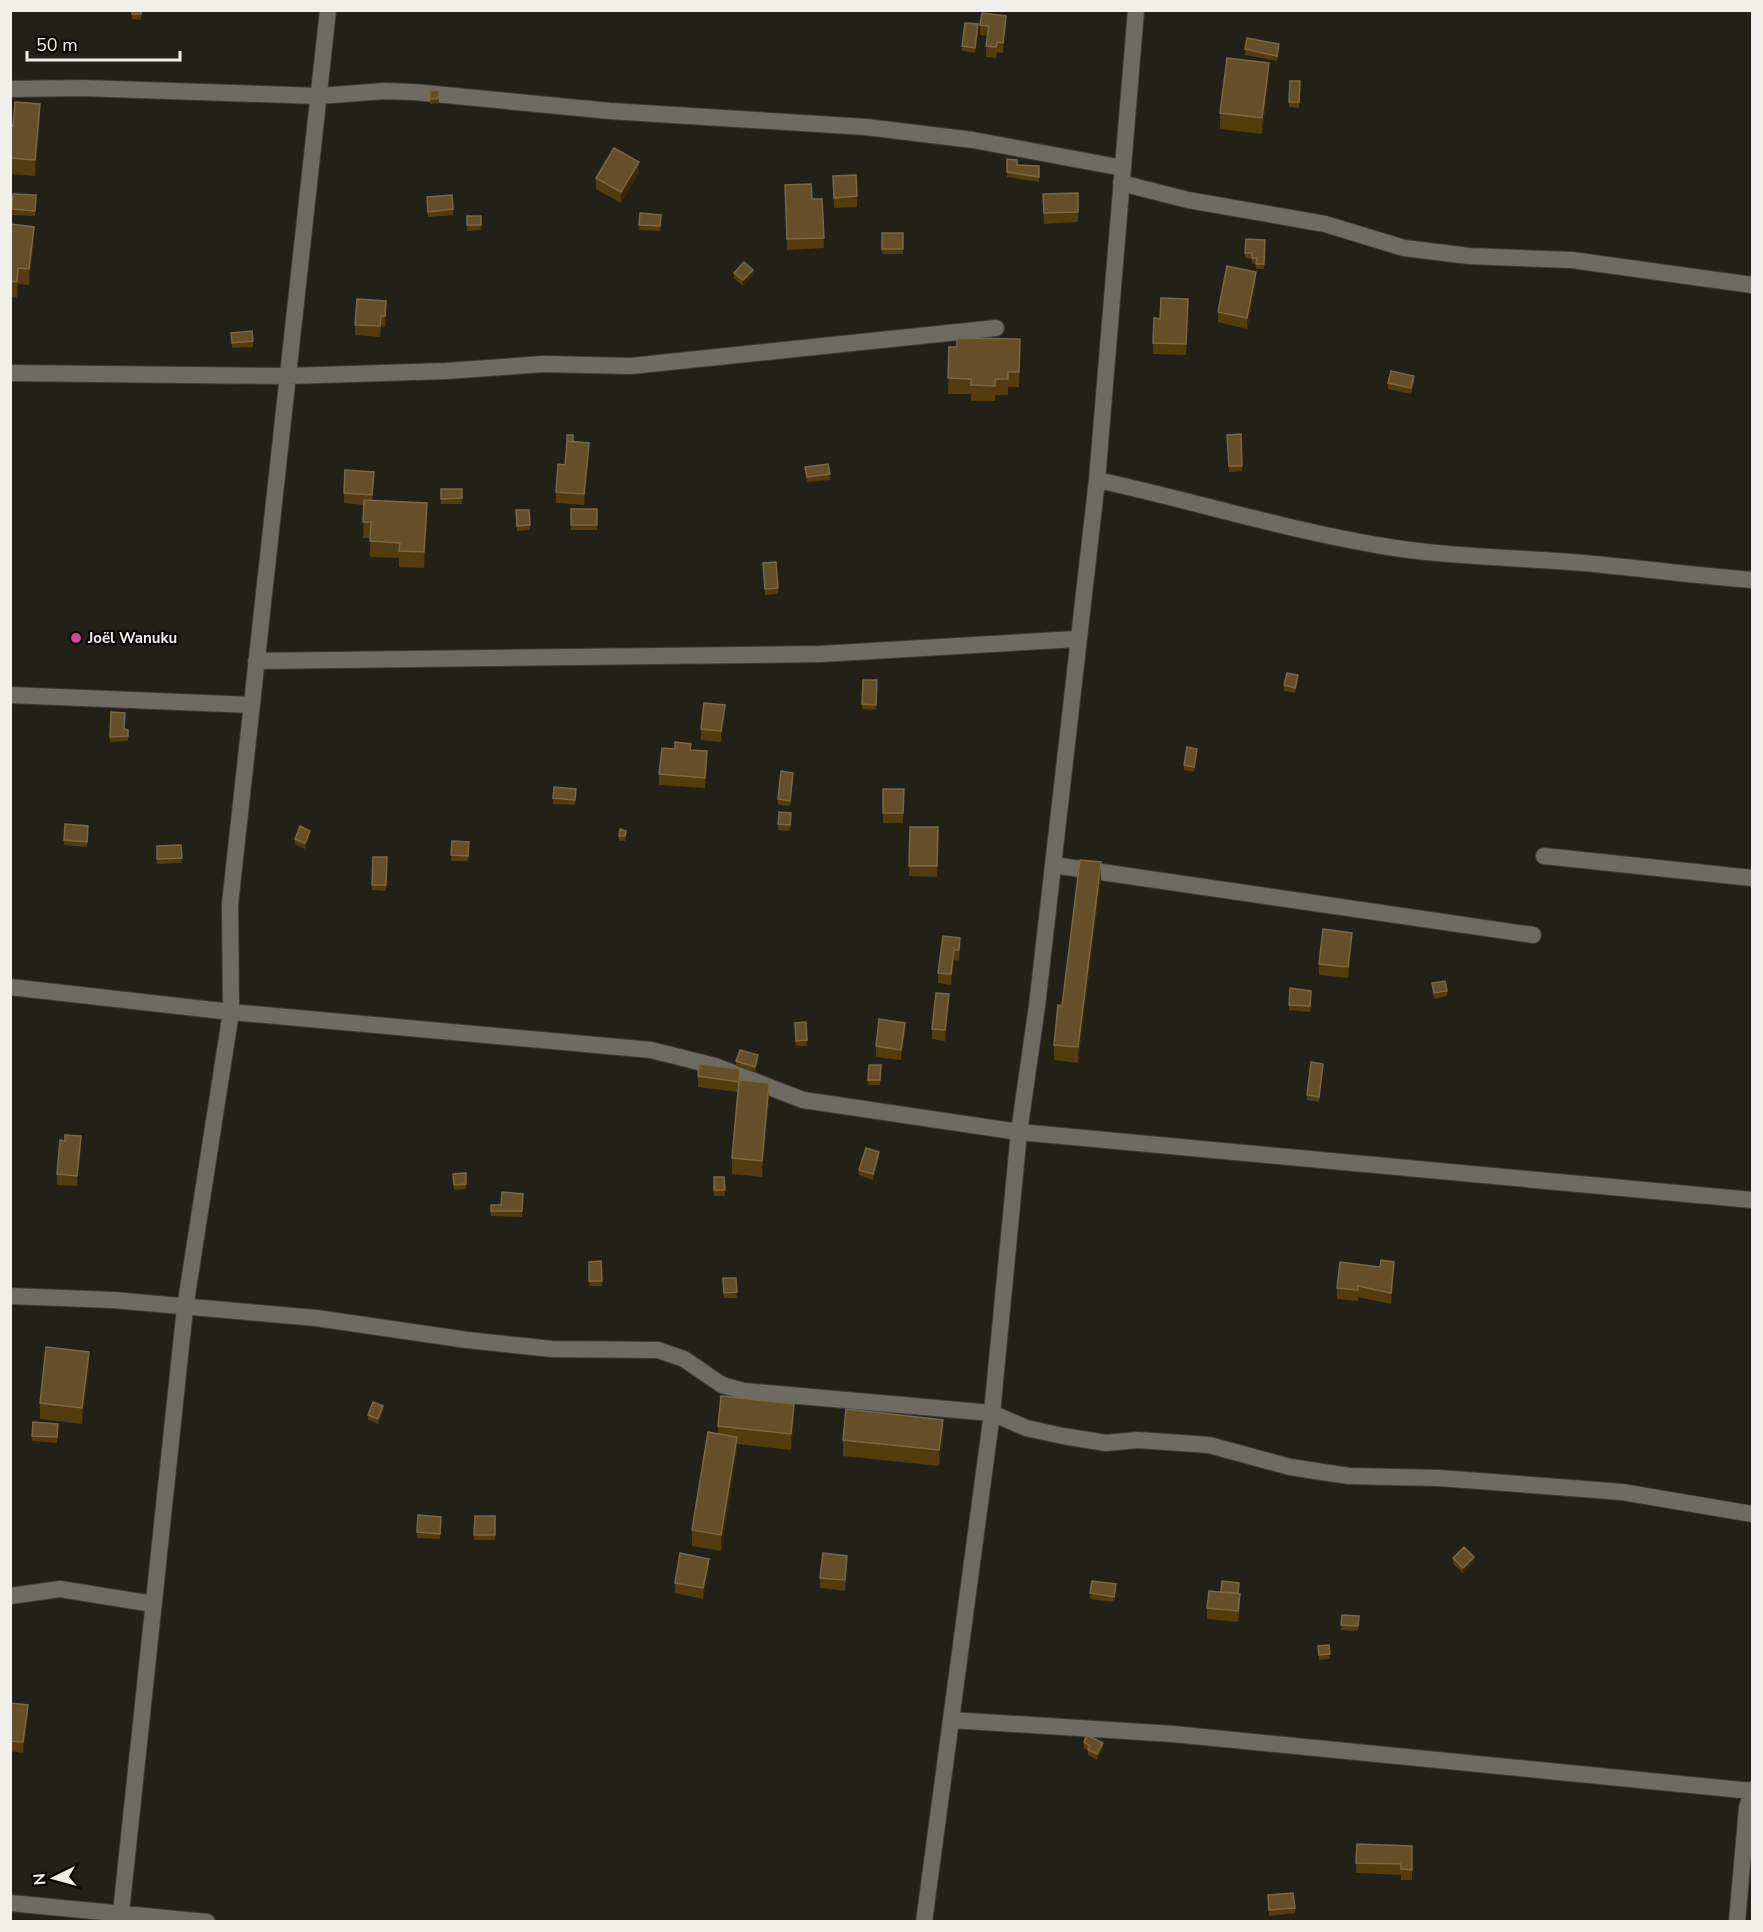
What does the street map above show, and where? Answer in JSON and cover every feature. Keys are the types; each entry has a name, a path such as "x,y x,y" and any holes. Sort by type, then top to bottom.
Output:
{"street":[{"path":"121,1917 185,1308 231,1012 230,904 328,10"},
{"path":"924,1922 992,1413 1019,1132 1053,865 1077,639 1097,480 1136,10"},
{"path":"10,89 82,88 319,96 414,92 610,111 866,127 973,140 1122,176 1188,200 1325,224 1404,248 1469,256 1572,260 1752,285"},
{"path":"10,373 288,376 446,371 544,364 631,366 996,328"},
{"path":"1097,480 1177,497 1302,531 1377,545 1492,559 1594,564 1752,580"},
{"path":"256,661 820,654 1077,639"},
{"path":"10,695 252,705"},
{"path":"1544,856 1752,878"},
{"path":"1053,865 1533,935"},
{"path":"10,987 231,1012 651,1050 705,1063 803,1100 1019,1132 1752,1200"},
{"path":"10,1296 113,1300 316,1318 466,1340 552,1349 658,1350 684,1359 723,1385 744,1391 992,1413 1026,1428 1063,1436 1106,1443 1138,1440 1209,1445 1290,1467 1349,1476 1438,1478 1581,1488 1752,1514"},
{"path":"10,1596 60,1590 153,1604"},
{"path":"951,1720 1173,1734 1752,1791 1737,1922"},
{"path":"10,1904 121,1917 207,1922"}],"building":[{"path":"132,10 141,10 141,14 132,14"},
{"path":"982,13 1006,16 1003,43 997,42 996,47 986,46 989,26 980,25"},
{"path":"965,23 978,24 975,48 962,46"},
{"path":"1247,38 1279,44 1277,56 1245,49"},
{"path":"1227,58 1269,63 1262,118 1220,113"},
{"path":"1290,81 1300,81 1299,102 1289,102"},
{"path":"439,90 439,98 430,99 430,91"},
{"path":"15,102 40,104 35,160 10,158 10,125 13,126"},
{"path":"614,148 639,162 621,192 596,178"},
{"path":"1007,159 1017,160 1017,165 1039,166 1039,177 1007,172"},
{"path":"856,175 857,196 834,198 833,176"},
{"path":"811,184 812,199 822,199 824,238 787,239 785,185"},
{"path":"1078,193 1078,212 1044,213 1043,194"},
{"path":"13,194 36,195 35,211 12,209"},
{"path":"452,195 453,209 428,212 427,197"},
{"path":"640,213 661,215 660,226 639,225"},
{"path":"467,216 481,216 481,225 467,225"},
{"path":"10,224 34,227 29,269 18,268 17,282 10,281"},
{"path":"882,233 903,233 903,249 882,249"},
{"path":"1246,239 1265,240 1264,264 1256,264 1257,258 1252,258 1252,253 1245,253"},
{"path":"744,262 753,270 743,280 734,273"},
{"path":"1227,266 1256,272 1247,318 1218,312"},
{"path":"1161,298 1188,299 1186,344 1153,343 1154,318 1160,319"},
{"path":"357,299 386,301 385,316 381,316 380,326 355,325"},
{"path":"252,331 253,341 232,343 231,333"},
{"path":"957,338 1020,339 1019,372 1008,372 1008,379 995,379 995,386 971,385 971,379 948,378 949,347 957,347"},
{"path":"1391,371 1414,376 1411,388 1388,383"},
{"path":"1241,434 1242,466 1229,466 1227,435"},
{"path":"567,435 573,435 573,442 567,441"},
{"path":"567,441 589,443 584,494 556,492 558,464 565,465"},
{"path":"828,464 830,474 807,477 805,467"},
{"path":"345,470 374,472 372,495 344,493"},
{"path":"441,489 462,489 462,498 441,499"},
{"path":"364,500 427,503 424,552 399,551 400,543 370,541 371,522 363,522"},
{"path":"571,509 597,509 597,525 571,525"},
{"path":"516,510 529,510 530,525 517,526"},
{"path":"776,562 778,588 765,589 763,563"},
{"path":"1287,673 1298,675 1295,688 1284,685"},
{"path":"863,680 877,680 876,705 862,704"},
{"path":"704,703 725,705 721,731 701,729"},
{"path":"111,712 125,713 124,729 128,730 128,736 110,737"},
{"path":"675,742 691,744 690,750 707,751 705,778 659,774 662,748 675,749"},
{"path":"1187,747 1197,749 1194,767 1184,765"},
{"path":"781,771 793,773 790,801 778,799"},
{"path":"554,787 576,789 575,800 553,798"},
{"path":"883,789 904,789 903,813 883,813"},
{"path":"779,812 791,813 790,825 778,824"},
{"path":"65,824 88,826 87,842 64,840"},
{"path":"300,826 310,831 305,843 295,839"},
{"path":"910,827 938,827 937,866 909,866"},
{"path":"620,829 626,831 625,836 619,836"},
{"path":"452,841 469,842 468,856 451,855"},
{"path":"181,845 182,858 157,859 157,846"},
{"path":"373,857 387,857 386,885 372,885"},
{"path":"1080,860 1101,862 1078,1047 1054,1045 1058,1005 1062,1006"},
{"path":"1323,929 1352,933 1348,967 1319,964"},
{"path":"943,936 960,938 959,950 954,950 951,974 938,973"},
{"path":"1445,981 1447,991 1434,993 1432,983"},
{"path":"1290,988 1311,991 1310,1006 1289,1005"},
{"path":"936,993 949,994 945,1030 932,1029"},
{"path":"879,1019 905,1023 901,1050 876,1046"},
{"path":"806,1022 807,1040 796,1041 795,1023"},
{"path":"740,1050 758,1055 755,1067 736,1061"},
{"path":"1311,1062 1323,1064 1319,1097 1307,1095"},
{"path":"699,1064 740,1069 739,1082 698,1076"},
{"path":"869,1065 881,1065 880,1080 868,1080"},
{"path":"739,1080 769,1083 762,1161 732,1158"},
{"path":"65,1135 81,1136 77,1176 57,1174 60,1140 65,1141"},
{"path":"866,1148 879,1152 873,1174 859,1170"},
{"path":"466,1173 466,1184 454,1185 453,1174"},
{"path":"714,1177 724,1177 725,1190 714,1190"},
{"path":"502,1192 523,1194 522,1211 491,1211 491,1205 501,1205"},
{"path":"1381,1260 1394,1262 1391,1293 1358,1286 1358,1290 1337,1288 1340,1262 1380,1267"},
{"path":"601,1261 602,1281 589,1281 589,1262"},
{"path":"723,1278 736,1278 737,1292 724,1293"},
{"path":"46,1347 89,1352 82,1408 40,1403"},
{"path":"721,1396 794,1404 791,1434 718,1426"},
{"path":"373,1402 383,1406 378,1419 368,1415"},
{"path":"846,1409 943,1420 939,1450 843,1440"},
{"path":"33,1422 58,1424 57,1437 32,1436"},
{"path":"708,1432 737,1437 721,1535 692,1530"},
{"path":"418,1515 441,1517 440,1534 417,1532"},
{"path":"475,1516 495,1516 495,1535 474,1535"},
{"path":"1464,1547 1474,1557 1463,1568 1453,1558"},
{"path":"680,1553 709,1559 703,1588 675,1583"},
{"path":"823,1553 847,1556 845,1580 820,1578"},
{"path":"1092,1581 1116,1584 1114,1597 1090,1593"},
{"path":"1222,1581 1239,1583 1238,1593 1221,1592"},
{"path":"1209,1591 1240,1594 1238,1611 1207,1608"},
{"path":"1342,1615 1359,1616 1358,1626 1341,1625"},
{"path":"1329,1645 1330,1654 1319,1655 1318,1646"},
{"path":"10,1703 28,1705 23,1742 10,1741"},
{"path":"1087,1735 1103,1743 1097,1754 1088,1750 1090,1746 1084,1742"},
{"path":"1357,1844 1412,1846 1412,1870 1401,1869 1401,1864 1356,1863"},
{"path":"1293,1893 1295,1908 1269,1910 1268,1895"}],"place":[{"name":"Joël Wanuku","path":"76,638"}]}
